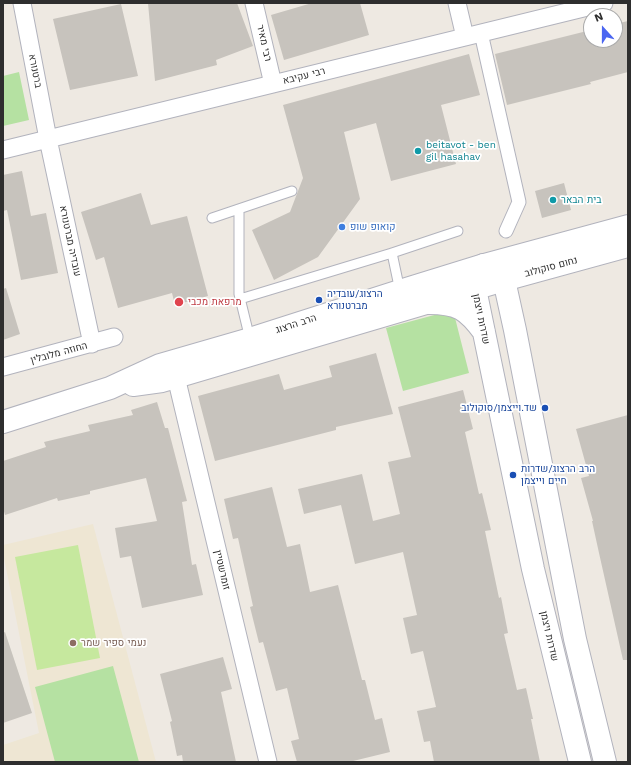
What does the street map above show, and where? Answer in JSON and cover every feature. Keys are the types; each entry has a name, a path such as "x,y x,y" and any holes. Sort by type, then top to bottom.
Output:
{"main road":[{"name":"נחום סוקולוב","path":"484,265 628,226"},
{"name":"נחום סוקולוב","path":"475,289 544,268 628,246"},
{"path":"484,265 504,280 515,330 574,639 605,762"},
{"name":"שדרות ויצמן","path":"484,265 475,289 533,569 580,762"},
{"name":"הרב הרצוג","path":"3,422 110,388 160,365 250,339 400,290 484,265"},
{"path":"515,330 517,312 524,291 529,282 544,268"},
{"name":"הרב הרצוג","path":"110,388 162,381 475,289"},
{"path":"429,303 452,305 462,309 477,322 484,332"}],"street":[{"name":"ברטנורא","path":"22,3 48,139"},
{"name":"רבי מאיר","path":"254,3 273,84"},
{"path":"457,3 473,35 519,202 506,231"},
{"name":"רבי עקיבא","path":"3,150 604,3"},
{"name":"עובדיה מברטנורא","path":"48,139 92,344"},
{"name":"החוזה מלובלין","path":"3,367 114,337"},
{"name":"זומרשטיין","path":"176,377 268,762"}],"lane":[{"path":"212,218 292,191"},
{"path":"239,209 238,294 250,339"},
{"path":"240,299 392,253 458,231"},
{"path":"392,253 400,290"}],"shaded area":[{"name":"נעמי ספיר שמר","path":"93,524 156,762 3,762 3,745 39,733 3,553 3,545"}],"green space":[{"path":"19,72 29,120 3,126 3,76"},
{"path":"453,310 469,373 403,391 386,328"},
{"path":"78,545 100,658 37,670 15,557"},
{"path":"113,666 139,762 55,762 35,687"}],"building":[{"path":"148,3 237,3 253,46 216,60 217,65 155,81"},
{"path":"312,3 360,3 369,35 284,60 271,15"},
{"path":"121,4 138,76 70,90 53,19"},
{"path":"628,21 628,72 590,82 591,84 507,105 495,54 583,32 583,48 623,48 623,22"},
{"path":"469,54 480,95 441,105 456,164 391,181 376,123 344,132 360,199 318,257 274,280 252,230 290,212 303,178 283,105"},
{"path":"22,171 31,216 46,213 58,273 21,280 7,210 3,211 3,175"},
{"name":"בית הבאר","path":"564,183 571,210 542,218 535,191"},
{"path":"141,193 151,225 187,216 208,296 175,305 172,293 118,308 104,257 96,260 81,212"},
{"path":"6,288 20,334 3,340 3,289"},
{"path":"376,353 393,414 336,427 336,430 215,461 198,396 279,374 284,390 332,377 329,366"},
{"path":"463,390 473,429 465,432 479,494 482,493 491,530 485,531 508,633 504,634 517,690 526,688 540,762 434,762 430,741 424,742 417,711 436,707 423,651 411,654 403,618 417,615 403,552 355,564 341,505 304,514 298,489 362,474 373,521 400,514 388,462 411,457 398,407"},
{"path":"157,402 165,428 168,428 187,501 182,502 192,565 196,564 203,595 142,608 131,556 120,558 115,528 157,521 146,478 90,491 90,494 58,501 57,498 5,515 3,508 3,461 46,447 44,442 90,431 88,425 133,415 131,410"},
{"path":"628,415 628,660 623,660 593,521 581,478 589,476 576,429"},
{"path":"272,487 287,547 300,544 310,592 338,585 362,680 365,680 375,720 382,718 390,752 349,762 297,762 291,741 299,739 287,688 276,691 263,642 259,643 250,607 253,606 238,538 233,539 224,499"},
{"path":"5,632 32,713 3,723 3,633"},
{"path":"223,657 232,689 221,692 236,762 183,762 182,755 177,756 170,722 172,721 160,674"}],"place":[{"name":"beitavot - ben gil hasahav","path":"418,151"},
{"name":"בית הבאר","path":"553,200"},
{"name":"קואופ שופ","path":"342,227"},
{"name":"הרצוג/עובדיה מברטנורא","path":"319,300"},
{"name":"מרפאת מכבי","path":"179,302"},
{"name":"שד.וייצמן/סוקולוב","path":"545,408"},
{"name":"הרב הרצוג/שדרות חיים וייצמן","path":"513,475"},
{"name":"נעמי ספיר שמר","path":"73,643"}]}
